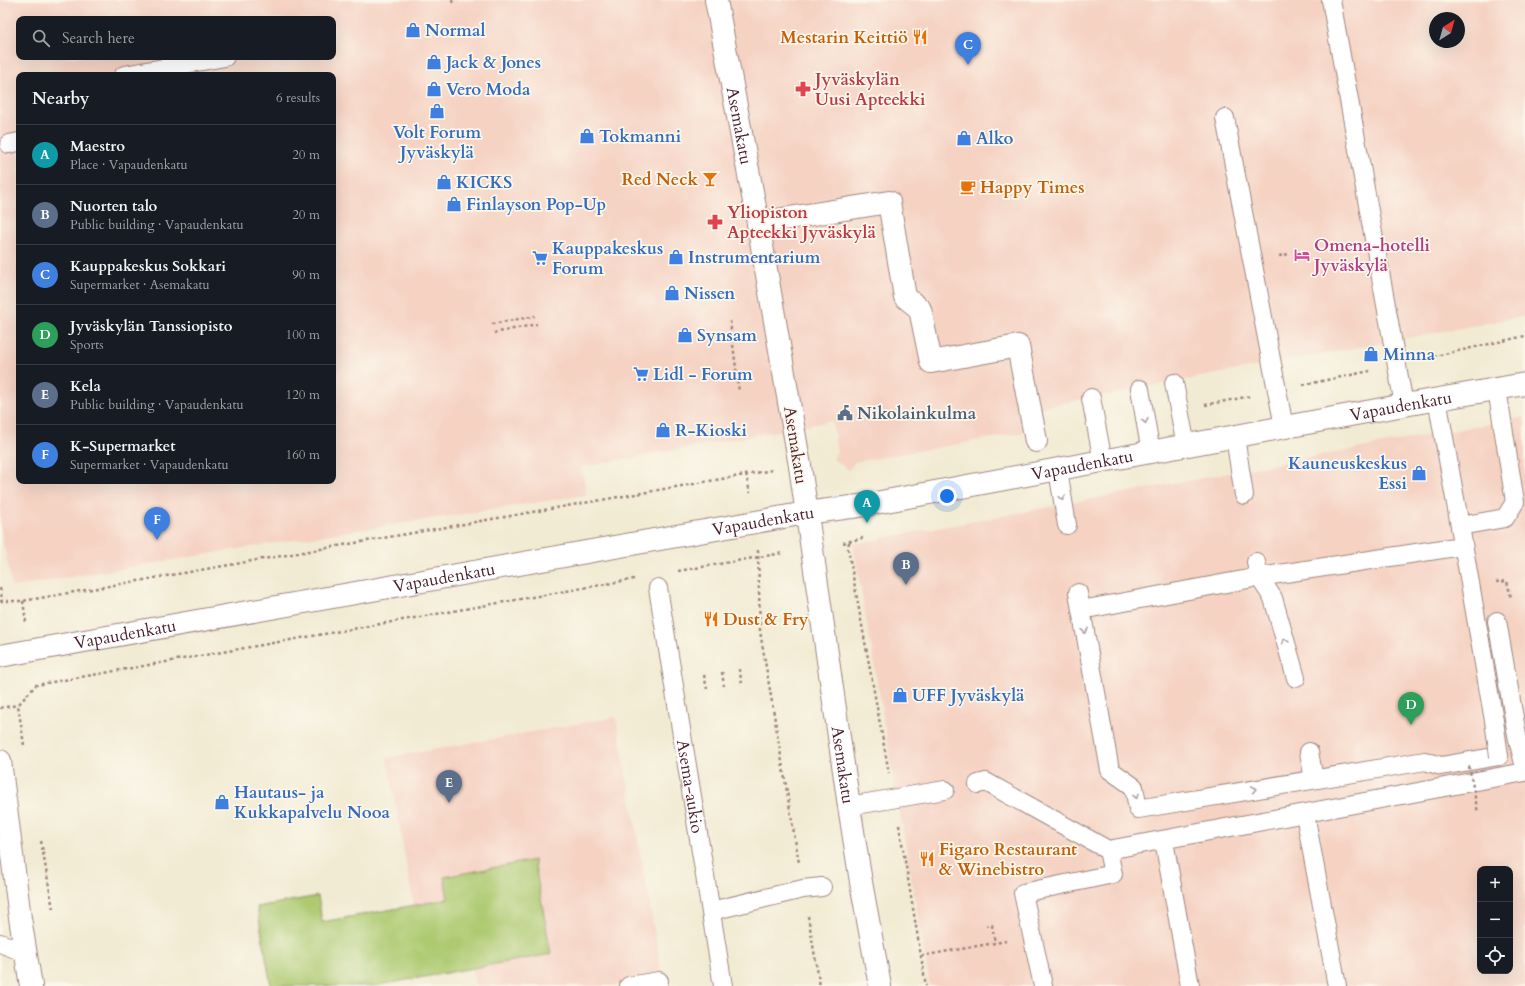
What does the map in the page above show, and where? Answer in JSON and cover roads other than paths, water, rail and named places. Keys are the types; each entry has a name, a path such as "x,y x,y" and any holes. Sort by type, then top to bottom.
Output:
{"street":[{"name":"Asemakatu","path":"716,0 758,223 800,466 849,806 880,986"},
{"path":"758,223 889,202 905,297 920,309 931,362 1018,346 1036,441"},
{"name":"Vapaudenkatu","path":"0,656 806,513 859,506 1525,384"},
{"path":"0,761 20,918 31,986"}],"lane":[{"path":"1331,0 1404,405"},
{"path":"141,72 208,60"},
{"path":"1225,118 1284,427"},
{"path":"1174,383 1186,446"},
{"path":"1460,526 1505,518 1515,502 1497,388"},
{"path":"1140,389 1151,453"},
{"path":"1092,398 1103,462"},
{"path":"1437,399 1500,756 1441,766 1425,761 1138,809 1134,787 1110,770 1080,601 1257,569 1462,546"},
{"path":"1235,437 1244,494"},
{"path":"1058,470 1066,526"},
{"path":"1257,569 1273,598 1296,678"},
{"name":"Asema-aukio","path":"658,588 723,986"},
{"path":"1497,621 1517,735 1525,768"},
{"path":"1309,752 1314,779"},
{"path":"978,784 986,782 1108,850 1164,841 1525,772"},
{"path":"849,806 894,800 946,790"},
{"path":"1305,814 1337,986"},
{"path":"1164,841 1166,894 1190,986"},
{"path":"1043,986 1024,893 1114,880 1108,850"},
{"path":"711,911 803,889 822,887"},
{"path":"0,942 26,953"},
{"path":"629,986 659,981"}],"place":[{"name":"Normal","path":"413,30"},
{"name":"Mestarin Keittiö","path":"920,37"},
{"name":"Jack & Jones","path":"434,62"},
{"name":"Kauppakeskus Sokkari","path":"968,65"},
{"name":"Vero Moda","path":"434,89"},
{"name":"Jyväskylän Uusi Apteekki","path":"803,89"},
{"name":"Volt Forum Jyväskylä","path":"437,111"},
{"name":"Tokmanni","path":"587,136"},
{"name":"Alko","path":"964,138"},
{"name":"Red Neck","path":"710,179"},
{"name":"KICKS","path":"444,182"},
{"name":"Happy Times","path":"968,187"},
{"name":"Finlayson Pop-Up","path":"454,204"},
{"name":"Yliopiston Apteekki Jyväskylä","path":"715,222"},
{"name":"Omena-hotelli Jyväskylä","path":"1302,255"},
{"name":"Instrumentarium","path":"676,257"},
{"name":"Kauppakeskus Forum","path":"540,258"},
{"name":"Nissen","path":"672,293"},
{"name":"Synsam","path":"685,335"},
{"name":"Minna","path":"1371,354"},
{"name":"Lidl - Forum","path":"641,374"},
{"name":"Nikolainkulma","path":"845,413"},
{"name":"R-Kioski","path":"663,430"},
{"name":"Kauneuskeskus Essi","path":"1419,473"},
{"name":"Maestro","path":"867,523"},
{"name":"K-Supermarket","path":"157,540"},
{"name":"Nuorten talo","path":"906,585"},
{"name":"Dust & Fry","path":"711,619"},
{"name":"UFF Jyväskylä","path":"900,695"},
{"name":"Jyväskylän Tanssiopisto","path":"1411,725"},
{"name":"Hautaus- ja Kukkapalvelu Nooa","path":"222,802"},
{"name":"Kela","path":"449,803"},
{"name":"Figaro Restaurant & Winebistro","path":"927,859"}]}
